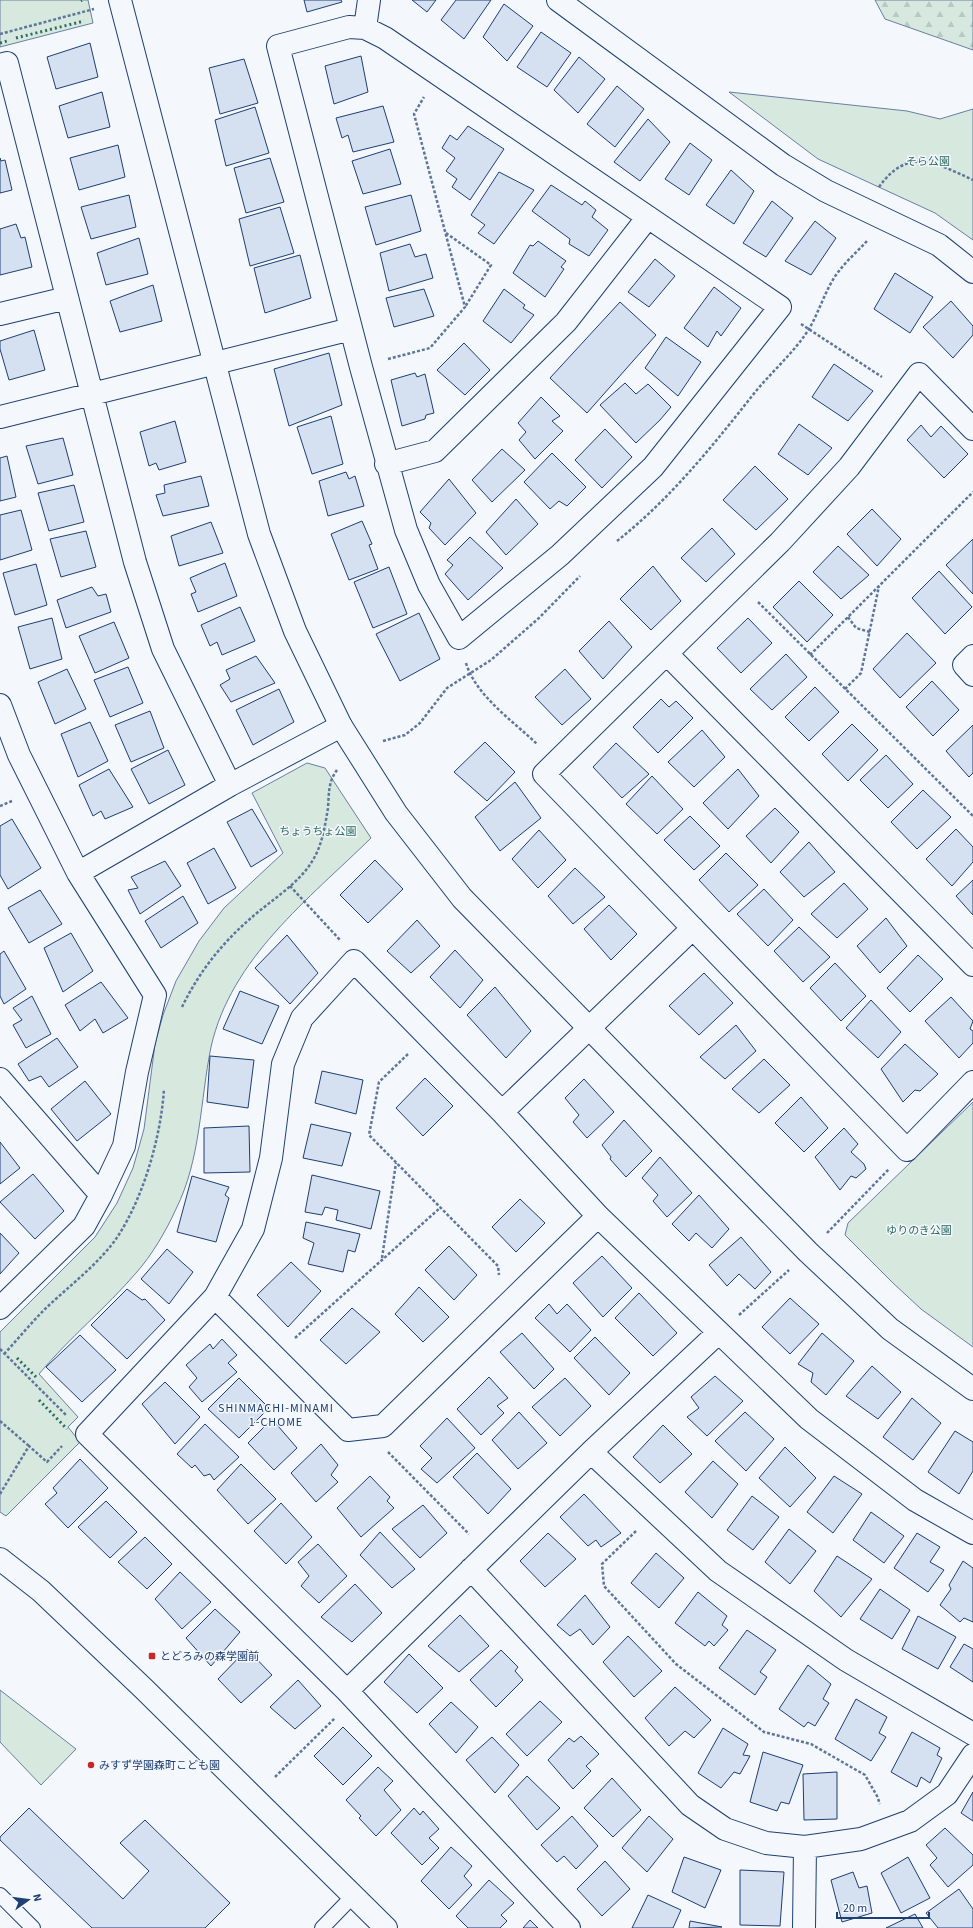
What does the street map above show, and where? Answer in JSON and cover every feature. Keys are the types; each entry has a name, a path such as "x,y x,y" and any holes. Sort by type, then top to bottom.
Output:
{"street":[{"path":"120,0 259,534 295,631 341,726 396,813 462,898 808,1252 890,1328 973,1388"},
{"path":"365,28 369,0"},
{"path":"558,0 783,165 826,192 939,245 973,272"},
{"path":"349,27 365,28 385,38 780,307 653,467 560,555 459,638 429,585 406,530 386,464 278,46 349,27"},
{"path":"0,65 6,63 135,562 163,649 230,786"},
{"path":"386,464 435,451 566,322 648,217"},
{"path":"0,314 67,298"},
{"path":"0,417 351,329"},
{"path":"973,429 919,374 849,467 780,542 668,655 544,774 907,1150 973,1082"},
{"path":"668,655 973,965"},
{"path":"973,656 964,666 973,675"},
{"path":"0,705 23,762 78,873 154,995 137,1072 124,1146 101,1195 84,1226 0,1308"},
{"path":"78,873 230,786 341,726"},
{"path":"502,1112 693,928"},
{"path":"569,1928 347,1691 87,1434 215,1296 253,1229 271,1158 283,1064 302,1018 354,961 502,1112 598,1216 808,1419 915,1500 973,1533"},
{"path":"0,1079 101,1195"},
{"path":"215,1296 348,1430 383,1426 598,1216"},
{"path":"347,1691 591,1452 718,1333"},
{"path":"591,1452 718,1571 833,1651 973,1734"},
{"path":"0,1559 41,1591 354,1895 386,1928"},
{"path":"471,1570 690,1806 725,1828 766,1843 805,1847 861,1839 910,1821 947,1794 973,1755"},
{"path":"804,1928 805,1847"}],"lane":[{"path":"0,1895 33,1928"},
{"path":"322,1928 354,1895"}],"path":[{"path":"0,34 94,9"},
{"path":"437,74 414,114 465,307"},
{"path":"876,192 882,183 894,171 901,166 917,161 932,162 973,180"},
{"path":"361,367 430,348 465,307 491,265 445,233"},
{"path":"613,544 657,506 695,466 808,329 836,275 871,236"},
{"path":"780,307 808,329 906,392"},
{"path":"810,655 973,492"},
{"path":"179,1013 202,970 226,942 290,886 311,864 319,848 325,826 328,790 332,777 340,767 382,741 405,735 420,723 447,688 470,675 491,660 539,618 586,571"},
{"path":"740,583 810,655 973,816"},
{"path":"845,689 861,673 879,586"},
{"path":"848,617 856,628 870,632"},
{"path":"459,638 470,675 483,693 557,762"},
{"path":"290,886 337,934 354,961"},
{"path":"427,1036 379,1082 369,1135 498,1266 503,1309"},
{"path":"4,1354 44,1310 92,1267 118,1236 145,1182 160,1121 164,1087"},
{"path":"718,1333 808,1252 907,1150"},
{"path":"382,1259 396,1162"},
{"path":"275,1356 440,1207"},
{"path":"0,1349 54,1404 87,1434"},
{"path":"0,1421 47,1462 60,1449"},
{"path":"383,1426 386,1450 488,1553"},
{"path":"0,1494 29,1446"},
{"path":"655,1512 602,1564 604,1586 676,1664 764,1732 811,1744 864,1775 877,1796 888,1829"},
{"path":"275,1777 342,1712 347,1691"}],"green space":[{"path":"0,0 88,0 93,23 0,47"},
{"path":"875,0 973,0 973,50 885,19"},
{"name":"そら公園","path":"729,92 907,111 940,119 973,109 973,240 935,213 818,159"},
{"name":"ちょうちょ公園","path":"307,763 325,768 371,838 298,907 275,932 254,958 236,985 221,1015 211,1047 195,1150 184,1190 172,1217 153,1251 142,1266 39,1374 78,1417 68,1427 80,1442 6,1516 0,1512 0,1332 95,1237 117,1203 133,1168 144,1129 155,1044 163,1015 176,981 199,941 224,908 283,853 252,793"},
{"name":"ゆりのき公園","path":"973,1102 973,1347 921,1309 845,1235 848,1223"},
{"path":"0,1690 76,1749 41,1785 0,1742"}],"building":[{"path":"304,0 341,0 342,2 307,12"},
{"path":"412,0 436,0 427,12"},
{"path":"456,0 491,0 464,39 441,20"},
{"path":"504,4 533,26 507,61 483,37"},
{"path":"541,32 571,53 547,87 517,67"},
{"path":"90,43 98,77 56,89 47,57"},
{"path":"361,56 368,92 334,104 325,66"},
{"path":"579,57 605,79 578,113 554,90"},
{"path":"244,59 258,103 220,114 209,68"},
{"path":"617,86 644,109 615,147 587,124"},
{"path":"102,92 110,127 68,138 59,106"},
{"path":"383,106 394,142 353,152 348,135 342,138 336,118"},
{"path":"255,107 269,153 226,166 215,120"},
{"path":"648,119 670,142 640,181 614,162"},
{"path":"468,126 504,149 470,200 452,187 457,179 446,171 455,158 442,148 450,135 457,140"},
{"path":"690,143 712,160 689,195 665,179"},
{"path":"118,145 125,177 79,190 70,158"},
{"path":"390,149 401,184 363,194 352,161"},
{"path":"0,158 1,161 5,160 12,190 0,193"},
{"path":"270,158 284,202 246,213 234,168"},
{"path":"731,170 754,191 734,224 706,205"},
{"path":"499,172 534,190 494,244 478,233 485,225 471,215"},
{"path":"551,185 582,205 585,201 596,210 592,217 608,230 589,256 569,244 570,239 532,211"},
{"path":"129,195 136,227 91,239 81,207"},
{"path":"411,195 421,231 376,245 365,207"},
{"path":"772,201 793,218 766,257 743,243"},
{"path":"280,207 294,253 250,266 239,219"},
{"path":"815,221 836,238 811,275 785,261"},
{"path":"16,224 21,238 25,237 32,267 0,275 0,229"},
{"path":"139,238 148,274 106,285 97,253"},
{"path":"538,241 566,261 561,267 564,269 545,297 513,273 530,245 533,246"},
{"path":"410,244 415,257 426,254 433,278 389,291 380,253"},
{"path":"300,255 311,298 265,313 254,268"},
{"path":"655,259 675,276 649,307 628,292"},
{"path":"895,273 933,297 910,333 874,309"},
{"path":"153,285 162,321 120,332 110,301"},
{"path":"714,287 741,308 721,336 717,331 708,347 684,328"},
{"path":"424,289 434,316 394,327 386,298"},
{"path":"504,289 525,305 523,308 534,315 511,343 483,321"},
{"path":"951,301 973,326 973,335 953,358 923,327"},
{"path":"620,302 656,335 587,413 550,378"},
{"path":"34,330 45,370 9,380 0,349 0,341"},
{"path":"666,337 701,362 678,396 645,368"},
{"path":"464,343 490,370 465,395 437,370"},
{"path":"329,353 342,405 289,426 274,369"},
{"path":"834,364 873,391 848,421 812,397"},
{"path":"415,373 417,377 425,374 434,413 426,415 425,419 402,426 391,380"},
{"path":"625,383 636,394 648,384 671,407 636,443 600,405"},
{"path":"541,397 560,416 552,421 563,431 535,459 519,440 526,432 518,423"},
{"path":"331,416 343,464 312,474 297,427"},
{"path":"175,421 186,462 159,470 156,463 149,466 140,432"},
{"path":"799,424 832,448 808,475 778,454"},
{"path":"921,425 931,437 941,426 968,454 944,478 907,440"},
{"path":"605,429 632,457 602,488 575,460"},
{"path":"63,438 73,475 38,484 26,446"},
{"path":"502,449 525,470 492,502 472,480"},
{"path":"552,453 586,487 567,506 559,501 550,509 524,482"},
{"path":"7,456 16,497 0,501 0,458"},
{"path":"755,466 788,499 756,530 723,500"},
{"path":"346,472 349,479 355,476 364,506 328,516 319,481"},
{"path":"201,476 209,506 163,516 156,495 165,493 164,485"},
{"path":"449,479 476,513 445,545 429,528 431,523 420,512"},
{"path":"74,485 84,522 49,531 38,493"},
{"path":"516,499 538,524 506,555 486,532"},
{"path":"872,509 901,539 877,566 847,534"},
{"path":"21,510 32,550 0,560 0,515"},
{"path":"362,521 372,544 369,545 378,569 349,580 331,534"},
{"path":"211,522 223,553 179,566 171,536"},
{"path":"712,528 735,554 706,582 681,558"},
{"path":"86,531 96,567 61,577 50,539"},
{"path":"470,537 503,568 468,600 445,574 453,565 447,560"},
{"path":"973,539 973,594 946,565"},
{"path":"838,546 869,575 841,599 813,572"},
{"path":"225,563 237,596 198,612 191,594 196,592 190,578"},
{"path":"36,564 47,605 15,615 3,573"},
{"path":"653,566 681,601 651,630 620,599"},
{"path":"389,567 407,614 373,628 354,582"},
{"path":"939,571 972,607 945,634 912,598"},
{"path":"799,581 833,615 807,642 773,607"},
{"path":"92,587 98,596 106,594 111,612 66,628 57,600"},
{"path":"240,607 255,641 222,655 217,642 210,646 201,625"},
{"path":"419,613 440,659 400,681 376,634"},
{"path":"52,618 62,659 30,669 18,627"},
{"path":"748,618 772,643 741,673 717,648"},
{"path":"609,621 632,647 603,679 579,651"},
{"path":"114,622 129,658 95,673 79,636"},
{"path":"907,633 936,663 900,698 873,669"},
{"path":"786,654 807,677 772,710 750,689"},
{"path":"256,656 275,683 231,702 220,685 230,679 226,670"},
{"path":"128,667 143,703 110,717 94,680"},
{"path":"67,669 86,709 55,724 38,682"},
{"path":"565,669 591,699 562,725 535,697"},
{"path":"932,681 959,710 933,736 906,707"},
{"path":"815,687 839,712 809,741 785,717"},
{"path":"279,689 294,722 253,745 236,710"},
{"path":"661,699 669,707 676,701 693,718 658,753 633,727"},
{"path":"150,711 164,748 131,762 115,725"},
{"path":"90,722 108,761 78,777 61,734"},
{"path":"852,724 878,750 848,781 822,754"},
{"path":"973,725 973,773 969,777 946,751"},
{"path":"702,730 725,757 694,787 668,762"},
{"path":"485,742 515,772 487,801 454,772"},
{"path":"616,743 649,774 622,798 593,767"},
{"path":"168,750 185,785 149,804 131,769"},
{"path":"886,755 913,784 888,808 860,780"},
{"path":"109,769 133,807 105,819 101,811 93,816 79,785"},
{"path":"738,769 759,796 728,829 703,803"},
{"path":"652,776 683,809 657,834 626,804"},
{"path":"515,782 541,818 500,851 475,817"},
{"path":"923,790 951,817 917,849 891,822"},
{"path":"775,808 799,832 771,863 746,836"},
{"path":"252,809 277,851 251,867 227,822"},
{"path":"690,816 720,846 694,870 664,840"},
{"path":"12,819 41,868 8,889 0,875 0,826"},
{"path":"956,829 973,847 973,862 952,886 926,859"},
{"path":"539,830 566,860 538,888 512,859"},
{"path":"809,842 835,872 804,897 780,872"},
{"path":"214,848 236,888 208,904 187,863"},
{"path":"726,853 758,885 729,912 699,880"},
{"path":"375,860 403,889 368,923 340,895"},
{"path":"165,861 181,886 140,914 128,890 138,888 131,877"},
{"path":"575,868 605,897 573,924 548,896"},
{"path":"973,880 973,915 956,896"},
{"path":"844,883 868,909 837,938 811,914"},
{"path":"764,889 793,920 768,946 737,914"},
{"path":"40,890 62,924 29,943 8,908"},
{"path":"183,896 198,923 161,948 145,921"},
{"path":"609,905 637,934 611,960 584,929"},
{"path":"886,918 907,946 880,973 857,946"},
{"path":"417,920 440,946 411,973 387,951"},
{"path":"799,927 830,957 803,982 774,951"},
{"path":"71,933 93,971 63,992 44,948"},
{"path":"287,935 318,973 290,1004 255,968"},
{"path":"455,950 483,980 460,1008 430,977"},
{"path":"4,951 26,989 4,1004 0,996 0,954"},
{"path":"918,955 943,979 910,1012 887,988"},
{"path":"835,963 866,996 841,1021 810,988"},
{"path":"704,973 733,1003 699,1035 669,1006"},
{"path":"101,982 128,1018 103,1033 95,1019 80,1031 65,1005"},
{"path":"495,987 531,1031 506,1058 467,1015"},
{"path":"240,991 279,1006 262,1044 223,1029"},
{"path":"32,996 51,1034 26,1048 13,1025 22,1020 13,1008"},
{"path":"951,997 973,1021 970,1029 973,1031 973,1043 959,1058 925,1021"},
{"path":"871,1000 901,1032 878,1058 846,1028"},
{"path":"736,1025 756,1051 725,1079 700,1057"},
{"path":"57,1038 78,1067 49,1087 41,1076 29,1081 18,1064"},
{"path":"905,1044 938,1074 920,1091 915,1090 903,1102 881,1069"},
{"path":"210,1056 254,1060 248,1108 207,1102"},
{"path":"764,1059 790,1085 759,1113 732,1089"},
{"path":"322,1071 363,1080 356,1114 315,1103"},
{"path":"425,1078 453,1106 423,1136 396,1108"},
{"path":"584,1079 614,1112 587,1138 573,1122 579,1115 565,1098"},
{"path":"85,1081 111,1114 77,1141 51,1109"},
{"path":"801,1097 828,1128 804,1152 775,1123"},
{"path":"624,1120 652,1151 626,1177 610,1159 611,1157 602,1145"},
{"path":"311,1124 351,1133 342,1166 303,1158"},
{"path":"249,1126 250,1172 204,1173 204,1128"},
{"path":"844,1128 858,1144 851,1152 864,1164 866,1169 856,1178 851,1176 840,1190 815,1157"},
{"path":"0,1142 20,1168 0,1184"},
{"path":"660,1157 692,1193 667,1217 653,1201 658,1195 642,1178"},
{"path":"33,1174 64,1211 35,1239 0,1202"},
{"path":"312,1175 380,1191 371,1229 336,1220 338,1210 325,1207 322,1215 305,1212"},
{"path":"192,1176 229,1187 225,1195 229,1198 216,1242 177,1232"},
{"path":"699,1195 729,1229 712,1248 696,1233 689,1241 672,1224"},
{"path":"520,1199 545,1223 516,1252 492,1227"},
{"path":"306,1222 360,1234 355,1252 348,1250 343,1272 308,1264 314,1243 303,1238"},
{"path":"0,1233 19,1253 0,1274"},
{"path":"741,1237 771,1272 755,1289 739,1274 727,1286 709,1265"},
{"path":"449,1246 477,1275 454,1300 425,1270"},
{"path":"167,1249 193,1272 169,1304 141,1279"},
{"path":"602,1256 632,1288 603,1317 573,1283"},
{"path":"291,1262 321,1291 288,1327 257,1295"},
{"path":"419,1287 449,1317 423,1342 395,1314"},
{"path":"127,1289 142,1300 145,1299 165,1320 127,1359 91,1325"},
{"path":"639,1293 677,1333 653,1356 615,1318"},
{"path":"790,1298 819,1324 790,1354 762,1327"},
{"path":"549,1304 557,1314 567,1304 591,1330 570,1352 535,1318"},
{"path":"352,1308 380,1332 346,1364 320,1340"},
{"path":"522,1333 554,1369 534,1389 500,1352"},
{"path":"822,1333 854,1361 826,1395 811,1382 813,1373 798,1364"},
{"path":"80,1335 116,1370 82,1402 46,1367"},
{"path":"595,1337 630,1373 609,1395 574,1358"},
{"path":"222,1339 237,1355 228,1363 237,1372 202,1402 189,1387 197,1378 186,1365 210,1344 213,1349"},
{"path":"872,1366 901,1392 878,1419 846,1396"},
{"path":"715,1376 743,1401 707,1436 687,1417 699,1408 691,1397"},
{"path":"489,1377 508,1398 497,1406 504,1413 481,1435 457,1409"},
{"path":"239,1378 269,1408 239,1438 208,1409"},
{"path":"565,1378 591,1406 560,1436 532,1407"},
{"path":"165,1382 200,1417 175,1444 142,1404"},
{"path":"912,1398 941,1423 913,1460 883,1437"},
{"path":"519,1412 547,1443 518,1469 492,1440"},
{"path":"745,1412 774,1439 746,1471 715,1441"},
{"path":"447,1418 475,1448 437,1483 421,1469 432,1458 420,1446"},
{"path":"272,1419 297,1448 274,1470 248,1443"},
{"path":"205,1424 239,1457 214,1480 210,1474 204,1476 195,1465 192,1468 177,1454"},
{"path":"663,1425 692,1454 660,1483 633,1457"},
{"path":"955,1431 973,1442 973,1471 959,1494 928,1472"},
{"path":"321,1444 338,1465 331,1475 338,1482 316,1502 291,1473"},
{"path":"785,1447 816,1478 790,1507 759,1478"},
{"path":"477,1453 511,1489 488,1514 453,1477"},
{"path":"80,1459 108,1488 68,1528 45,1504 57,1493 53,1488"},
{"path":"713,1461 738,1484 712,1518 685,1492"},
{"path":"241,1464 276,1499 248,1524 217,1490"},
{"path":"370,1476 390,1497 387,1501 394,1508 361,1537 337,1508"},
{"path":"834,1476 862,1494 833,1533 807,1512"},
{"path":"584,1494 621,1533 601,1547 596,1540 588,1546 560,1517"},
{"path":"752,1496 779,1517 753,1550 727,1530"},
{"path":"106,1501 137,1532 110,1558 78,1527"},
{"path":"281,1503 312,1537 286,1564 254,1531"},
{"path":"423,1505 447,1533 420,1558 392,1529"},
{"path":"871,1512 904,1536 884,1563 853,1540"},
{"path":"789,1529 816,1551 790,1584 765,1562"},
{"path":"380,1532 415,1569 392,1588 360,1555"},
{"path":"548,1533 576,1559 545,1587 520,1561"},
{"path":"917,1533 940,1547 930,1562 944,1570 928,1592 894,1568"},
{"path":"145,1537 172,1564 147,1589 118,1562"},
{"path":"318,1544 347,1576 319,1603 301,1586 309,1576 298,1562"},
{"path":"656,1553 684,1578 659,1608 631,1583"},
{"path":"837,1556 872,1579 841,1617 814,1591"},
{"path":"963,1561 973,1568 973,1622 964,1618 960,1622 940,1605 951,1589 949,1585"},
{"path":"180,1572 211,1602 182,1629 155,1599"},
{"path":"355,1584 382,1613 352,1642 321,1617"},
{"path":"880,1589 910,1610 892,1639 860,1619"},
{"path":"698,1592 727,1616 722,1625 728,1630 714,1646 709,1641 705,1646 675,1623"},
{"path":"585,1595 610,1627 593,1645 580,1629 570,1636 557,1625"},
{"path":"215,1609 240,1632 211,1666 186,1638"},
{"path":"460,1615 489,1646 459,1672 428,1646"},
{"path":"918,1616 956,1637 938,1669 902,1649"},
{"path":"747,1630 776,1650 760,1672 767,1677 755,1695 719,1668"},
{"path":"628,1636 662,1671 634,1697 603,1662"},
{"path":"964,1644 973,1649 973,1682 950,1667"},
{"path":"247,1649 272,1675 241,1703 218,1679"},
{"path":"501,1650 518,1667 515,1671 523,1680 496,1707 470,1680"},
{"path":"409,1654 443,1688 417,1713 384,1682"},
{"path":"808,1665 831,1684 823,1699 829,1703 815,1726 808,1722 804,1727 779,1709"},
{"path":"298,1680 321,1706 295,1729 270,1707"},
{"path":"675,1687 711,1720 694,1738 685,1731 669,1746 645,1718"},
{"path":"856,1699 887,1717 879,1733 886,1737 871,1761 835,1739"},
{"path":"540,1701 562,1722 527,1756 506,1734"},
{"path":"451,1702 478,1727 456,1753 429,1724"},
{"path":"343,1727 372,1756 343,1785 314,1756"},
{"path":"723,1728 748,1744 743,1755 750,1756 740,1774 734,1772 721,1788 698,1773"},
{"path":"912,1732 940,1748 937,1755 942,1758 930,1783 921,1777 917,1787 891,1772"},
{"path":"581,1736 599,1754 586,1766 591,1771 573,1789 548,1760 569,1738 574,1742"},
{"path":"492,1737 519,1765 495,1793 466,1760"},
{"path":"763,1752 803,1765 789,1804 781,1802 777,1811 750,1802"},
{"path":"378,1767 393,1781 384,1790 401,1810 376,1836 359,1818 361,1816 346,1800"},
{"path":"837,1772 837,1819 804,1820 803,1774"},
{"path":"527,1776 560,1808 537,1830 508,1796"},
{"path":"612,1778 641,1810 613,1837 584,1808"},
{"path":"973,1792 973,1821 961,1813"},
{"path":"29,1808 123,1899 149,1871 120,1843 145,1820 230,1903 205,1928 92,1928 0,1840 0,1837"},
{"path":"414,1808 420,1815 423,1811 439,1829 429,1838 439,1848 422,1865 391,1833"},
{"path":"572,1816 598,1846 576,1869 564,1856 557,1862 541,1845"},
{"path":"649,1816 673,1839 647,1872 622,1848"},
{"path":"945,1828 973,1855 973,1865 948,1887 930,1865 937,1858 926,1845"},
{"path":"451,1847 472,1866 464,1876 472,1885 449,1909 421,1881"},
{"path":"684,1857 721,1870 705,1908 672,1892"},
{"path":"908,1857 930,1898 901,1913 881,1873"},
{"path":"605,1861 630,1889 602,1916 577,1889"},
{"path":"740,1870 784,1872 780,1926 740,1925"},
{"path":"853,1872 859,1888 867,1886 872,1913 842,1922 831,1880"},
{"path":"489,1880 514,1903 501,1915 507,1921 500,1928 468,1928 456,1916"},
{"path":"959,1889 973,1909 973,1928 938,1928 926,1913"},
{"path":"648,1895 681,1910 673,1928 632,1928"},
{"path":"915,1914 923,1928 886,1928"},
{"path":"530,1920 538,1928 523,1928"},
{"path":"690,1921 722,1927 689,1928"}],"hedge":[{"path":"16,38 84,21"},
{"path":"0,43 7,41"},
{"path":"17,1358 36,1377"},
{"path":"39,1400 67,1429"}],"place":[{"name":"とどろみの森学園前","path":"152,1656"},
{"name":"みすず学園森町こども園","path":"91,1765"}],"district":[{"name":"SHINMACHI-MINAMI 1-CHOME","path":"276,1415"}]}
